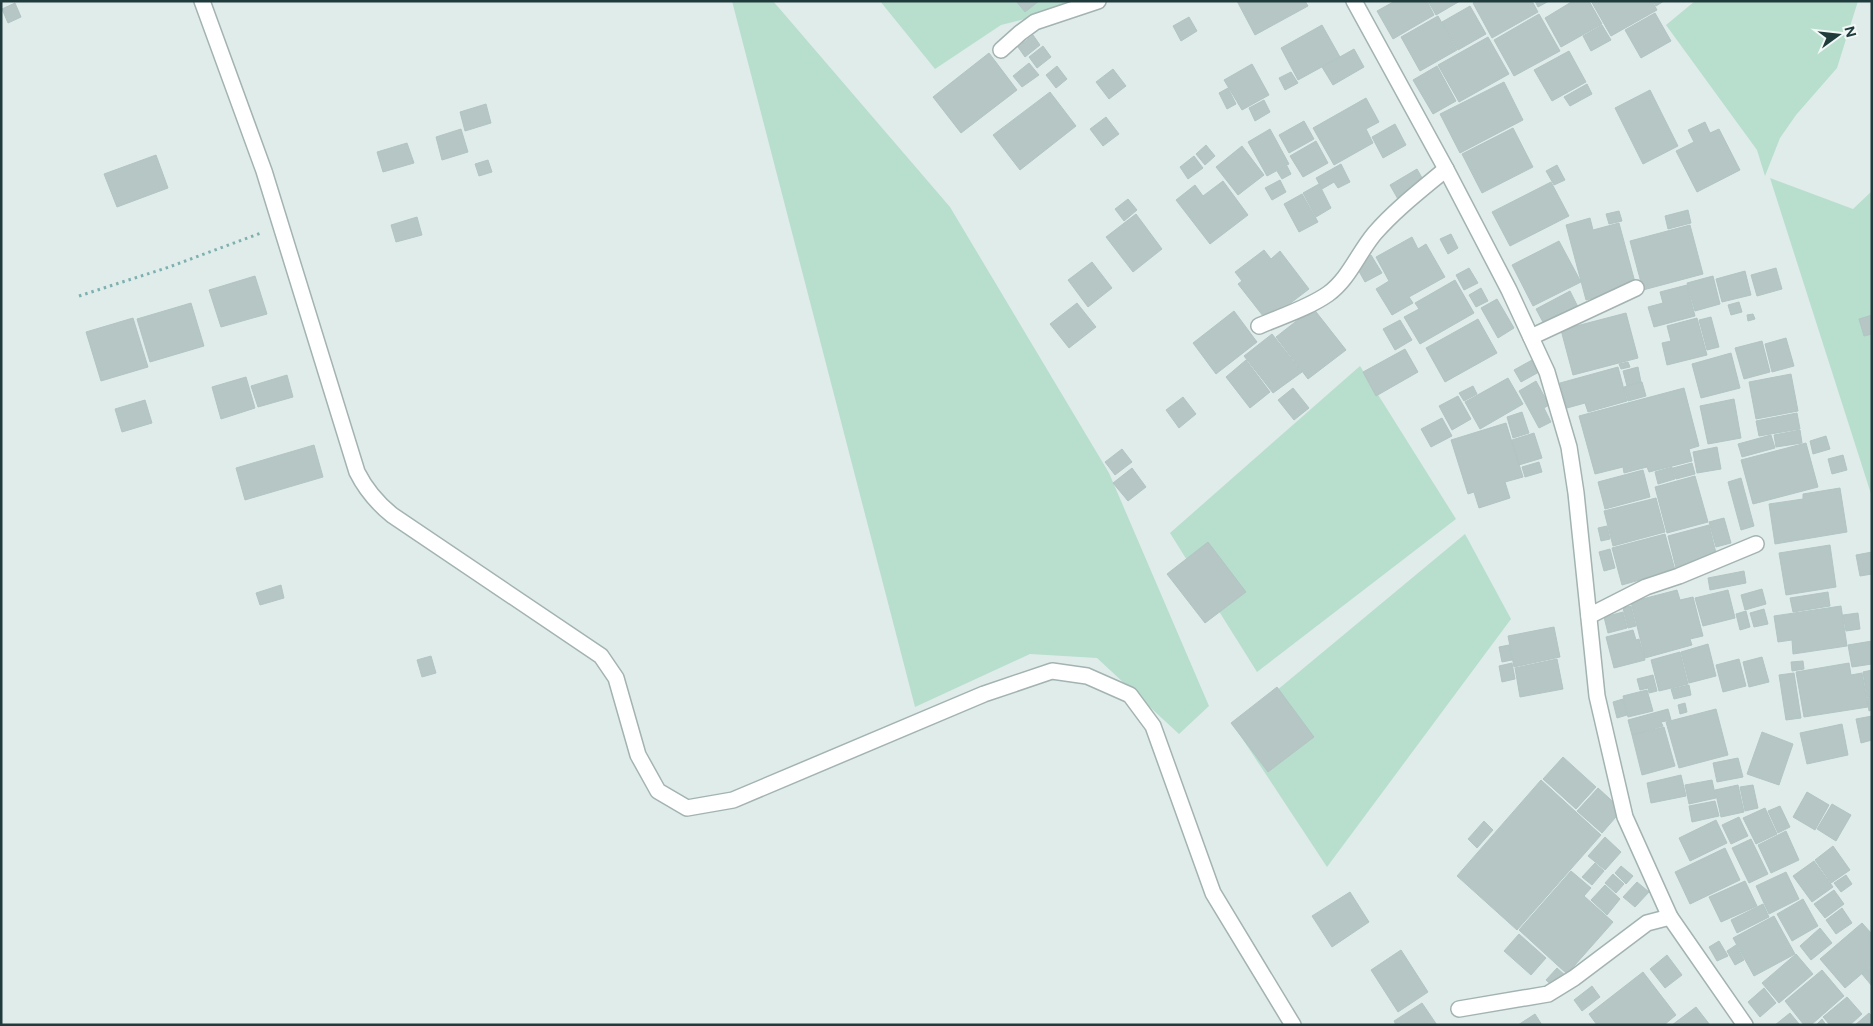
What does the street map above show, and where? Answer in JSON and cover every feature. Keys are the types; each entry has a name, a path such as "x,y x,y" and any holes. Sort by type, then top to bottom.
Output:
{"street":[{"path":"202,1 246,122 357,472 371,497 392,515 601,656 616,678 638,755 658,792 687,808 733,800 984,694 1052,671 1087,676 1130,695 1153,726 1213,893 1292,1025"},
{"path":"1001,50 1035,22 1098,1"},
{"path":"1354,1 1446,169 1509,290 1547,372 1569,447 1576,493 1597,696 1625,817 1670,917 1745,1025"},
{"path":"1259,326 1320,299 1334,289 1342,281 1373,236 1390,217 1446,169"},
{"path":"1531,337 1636,288"},
{"path":"1589,616 1646,587 1679,576 1756,544"},
{"path":"1459,1009 1548,994 1574,978 1647,923 1670,917"}],"path":[{"path":"79,296 160,270 280,226"}],"green space":[{"path":"732,1 773,1 950,207 1109,473 1209,706 1179,734 1097,658 1030,654 915,707"},
{"path":"880,1 1097,1 1001,25 935,69"},
{"path":"1695,1 1858,1 1837,68 1796,115 1780,138 1765,176 1757,150 1666,25"},
{"path":"1770,178 1853,209 1872,191 1872,497"},
{"path":"1360,366 1456,519 1257,672 1170,533"},
{"path":"1465,534 1511,619 1327,867 1234,726"}],"building":[{"path":"1016,1 1039,1 1025,12"},
{"path":"1237,1 1305,1 1308,6 1255,35"},
{"path":"1395,1 1427,1 1434,15 1393,39 1377,11"},
{"path":"1428,1 1460,1 1436,15"},
{"path":"1476,1 1532,1 1538,12 1492,38 1473,3"},
{"path":"1535,1 1549,1 1538,7"},
{"path":"1573,1 1589,1 1602,24 1561,47 1545,18"},
{"path":"1591,1 1652,1 1657,10 1611,36"},
{"path":"1653,1 1664,1 1656,6"},
{"path":"15,3 21,17 8,23 2,9"},
{"path":"1470,6 1486,34 1458,50 1442,22"},
{"path":"1655,13 1671,41 1641,58 1625,30"},
{"path":"1539,14 1560,51 1514,76 1494,40"},
{"path":"1438,16 1457,50 1420,71 1401,37"},
{"path":"1189,17 1197,31 1181,41 1173,26"},
{"path":"1322,25 1340,57 1298,80 1281,48"},
{"path":"1602,25 1611,40 1591,51 1583,36"},
{"path":"1033,35 1040,45 1025,57 1018,47"},
{"path":"1488,37 1509,74 1459,102 1438,65"},
{"path":"1043,46 1051,57 1037,68 1029,57"},
{"path":"1354,49 1364,67 1333,85 1322,67"},
{"path":"1569,51 1586,82 1552,101 1534,70"},
{"path":"989,53 1017,90 961,133 933,97"},
{"path":"1029,63 1039,75 1022,87 1013,76"},
{"path":"1252,64 1269,95 1242,110 1224,80"},
{"path":"1057,66 1067,79 1056,88 1046,75"},
{"path":"1437,66 1456,101 1433,114 1413,80"},
{"path":"1113,69 1126,86 1109,99 1096,82"},
{"path":"1291,72 1298,83 1285,90 1279,78"},
{"path":"1504,82 1523,120 1460,153 1440,114"},
{"path":"1587,84 1592,94 1570,106 1564,97"},
{"path":"1228,88 1236,104 1227,109 1219,93"},
{"path":"1650,90 1678,146 1643,164 1615,108"},
{"path":"1050,92 1076,126 1020,170 993,135"},
{"path":"1366,98 1379,122 1366,129 1373,143 1334,165 1313,128"},
{"path":"1264,100 1270,112 1255,121 1249,108"},
{"path":"486,104 491,123 465,131 460,112"},
{"path":"1106,117 1119,134 1103,146 1090,129"},
{"path":"1304,121 1314,139 1289,153 1279,135"},
{"path":"1705,122 1710,133 1719,129 1740,170 1697,192 1676,151 1694,142 1688,130"},
{"path":"1395,124 1406,145 1383,158 1372,137"},
{"path":"1513,128 1533,167 1482,193 1462,154"},
{"path":"461,129 468,152 442,160 436,137"},
{"path":"1270,129 1289,164 1267,176 1248,142"},
{"path":"1316,141 1328,163 1303,177 1290,156"},
{"path":"407,143 414,163 383,172 377,152"},
{"path":"1206,145 1215,156 1205,165 1196,154"},
{"path":"1242,146 1264,175 1238,195 1216,167"},
{"path":"156,155 168,188 117,207 104,174"},
{"path":"1194,156 1203,168 1188,179 1180,167"},
{"path":"488,160 492,172 479,176 475,164"},
{"path":"1341,164 1350,182 1338,188 1334,182 1322,189 1316,178"},
{"path":"1557,165 1565,180 1554,185 1546,171"},
{"path":"1287,166 1291,174 1282,179 1277,171"},
{"path":"1417,169 1426,185 1399,201 1390,185"},
{"path":"1280,180 1286,192 1272,200 1265,188"},
{"path":"1223,181 1248,215 1210,244 1176,200 1195,185 1203,196"},
{"path":"1551,182 1569,216 1510,246 1492,212"},
{"path":"1319,184 1331,208 1316,217 1303,193"},
{"path":"1302,194 1318,222 1299,232 1284,204"},
{"path":"1128,199 1137,210 1124,221 1115,209"},
{"path":"1688,210 1691,223 1668,229 1665,216"},
{"path":"1619,211 1622,221 1609,224 1606,214"},
{"path":"1136,214 1162,249 1133,272 1106,237"},
{"path":"417,217 422,235 396,242 391,225"},
{"path":"1590,218 1593,230 1619,223 1636,286 1586,300 1566,225"},
{"path":"1690,225 1703,274 1643,290 1630,241"},
{"path":"1451,234 1458,248 1448,254 1440,239"},
{"path":"1412,237 1418,249 1426,244 1445,277 1409,297 1413,303 1392,315 1376,289 1389,281 1376,257"},
{"path":"1559,241 1581,282 1533,306 1512,265"},
{"path":"1264,250 1271,259 1280,251 1309,289 1267,321 1238,284 1242,281 1235,272"},
{"path":"1371,255 1382,273 1365,282 1355,264"},
{"path":"1092,262 1112,288 1088,307 1068,280"},
{"path":"1469,268 1478,283 1464,290 1456,275"},
{"path":"1776,268 1782,289 1757,296 1751,275"},
{"path":"1745,271 1751,295 1722,302 1716,279"},
{"path":"255,276 267,314 221,327 209,290"},
{"path":"1713,276 1720,304 1695,311 1687,283"},
{"path":"1455,280 1474,313 1420,344 1404,317 1419,309 1415,303"},
{"path":"1687,285 1695,316 1654,327 1648,307 1663,303 1660,292"},
{"path":"1481,288 1488,301 1476,307 1469,295"},
{"path":"1570,291 1578,307 1544,324 1536,309"},
{"path":"1497,299 1514,328 1498,338 1481,308"},
{"path":"1739,302 1742,312 1731,315 1728,305"},
{"path":"191,303 204,346 150,362 137,319"},
{"path":"1077,303 1096,327 1069,348 1050,324"},
{"path":"1313,308 1346,350 1308,379 1276,337"},
{"path":"1234,311 1257,342 1216,374 1193,343"},
{"path":"1626,313 1638,358 1573,375 1561,330"},
{"path":"1753,314 1755,319 1748,321 1747,315"},
{"path":"1872,315 1872,334 1864,336 1859,319"},
{"path":"1711,317 1719,347 1707,350 1699,320"},
{"path":"133,318 148,367 101,381 86,332"},
{"path":"1697,318 1707,355 1667,365 1662,343 1671,341 1667,326"},
{"path":"1478,319 1497,353 1445,382 1426,348"},
{"path":"1400,320 1412,340 1395,350 1383,329"},
{"path":"1272,334 1302,372 1273,393 1244,356"},
{"path":"1786,338 1794,366 1772,372 1765,344"},
{"path":"1762,341 1770,372 1744,379 1735,348"},
{"path":"1405,349 1418,372 1376,396 1363,372"},
{"path":"1731,353 1740,388 1701,398 1692,364"},
{"path":"1246,360 1270,392 1250,408 1226,377"},
{"path":"1532,360 1539,372 1521,382 1514,370"},
{"path":"1628,362 1630,367 1621,369 1619,364"},
{"path":"1618,367 1627,401 1588,412 1585,403 1567,408 1560,383"},
{"path":"1638,367 1641,382 1627,386 1623,371"},
{"path":"1791,374 1798,411 1756,419 1749,382"},
{"path":"287,375 293,397 258,407 251,386"},
{"path":"246,377 255,408 221,419 212,387"},
{"path":"1508,378 1523,404 1480,429 1465,402"},
{"path":"1536,381 1549,405 1544,408 1551,422 1539,428 1519,391"},
{"path":"1642,382 1646,396 1628,401 1624,387"},
{"path":"1473,386 1477,394 1464,401 1459,393"},
{"path":"1293,388 1309,408 1294,420 1278,400"},
{"path":"1684,388 1699,446 1689,449 1692,461 1649,472 1647,467 1624,473 1623,467 1595,474 1579,416"},
{"path":"1458,396 1471,419 1452,430 1439,406"},
{"path":"1183,397 1196,414 1179,428 1166,410"},
{"path":"1734,399 1741,438 1708,444 1700,406"},
{"path":"145,400 152,423 122,432 115,409"},
{"path":"1522,412 1529,433 1513,438 1507,417"},
{"path":"1797,413 1800,429 1759,436 1756,421"},
{"path":"1442,418 1452,436 1431,447 1421,429"},
{"path":"1506,423 1523,477 1505,482 1510,498 1479,508 1474,492 1468,494 1451,440"},
{"path":"1800,430 1802,443 1776,447 1774,435"},
{"path":"1534,433 1542,458 1519,465 1512,440"},
{"path":"1771,435 1775,448 1742,457 1738,444"},
{"path":"1826,436 1830,449 1813,454 1810,441"},
{"path":"1806,443 1818,487 1753,504 1741,460"},
{"path":"314,445 323,477 245,500 236,468"},
{"path":"1717,447 1721,469 1697,473 1693,452"},
{"path":"1122,449 1132,462 1115,475 1105,462"},
{"path":"1843,455 1847,470 1832,474 1828,459"},
{"path":"1539,462 1542,472 1525,477 1522,467"},
{"path":"1692,463 1695,474 1676,479 1673,468"},
{"path":"1672,467 1675,479 1658,484 1655,472"},
{"path":"1132,468 1146,487 1128,501 1113,483"},
{"path":"1643,470 1650,497 1605,509 1598,482"},
{"path":"1695,476 1708,522 1667,533 1655,487"},
{"path":"1741,478 1754,526 1741,530 1728,482"},
{"path":"1840,488 1847,532 1775,544 1769,504 1803,499 1803,494"},
{"path":"1656,498 1665,532 1613,546 1604,511"},
{"path":"1724,518 1731,543 1716,547 1709,522"},
{"path":"1709,525 1717,557 1676,568 1668,536"},
{"path":"1607,526 1610,539 1601,541 1598,528"},
{"path":"1665,534 1675,570 1622,585 1612,548"},
{"path":"1208,542 1246,592 1205,623 1167,574"},
{"path":"1830,545 1836,587 1786,595 1779,553"},
{"path":"1610,549 1615,568 1604,571 1599,552"},
{"path":"1872,552 1872,574 1860,576 1856,555"},
{"path":"1744,571 1746,583 1710,590 1708,578"},
{"path":"281,585 284,598 260,605 256,593"},
{"path":"1762,589 1766,604 1745,610 1741,595"},
{"path":"1677,590 1680,600 1693,597 1703,636 1690,639 1692,645 1645,658 1631,602"},
{"path":"1728,590 1735,618 1703,626 1695,598"},
{"path":"1828,592 1830,606 1793,612 1790,598"},
{"path":"1631,606 1636,626 1628,628 1623,608"},
{"path":"1841,606 1847,646 1793,654 1792,640 1778,642 1774,616"},
{"path":"1764,609 1768,624 1754,627 1750,613"},
{"path":"1746,611 1750,627 1740,630 1736,614"},
{"path":"1623,612 1627,628 1608,633 1604,617"},
{"path":"1858,613 1860,629 1846,631 1843,615"},
{"path":"1554,627 1560,657 1514,667 1508,636"},
{"path":"1633,630 1636,640 1639,639 1645,660 1614,668 1606,637"},
{"path":"1872,641 1872,664 1852,667 1848,645"},
{"path":"1708,644 1716,676 1689,683 1681,652"},
{"path":"1509,645 1512,660 1502,662 1499,647"},
{"path":"1680,652 1688,684 1659,691 1651,660"},
{"path":"431,656 436,673 422,677 417,660"},
{"path":"1762,657 1769,682 1749,687 1743,662"},
{"path":"1557,659 1563,689 1520,697 1515,668"},
{"path":"1739,659 1746,686 1723,692 1716,665"},
{"path":"1803,661 1804,669 1792,671 1791,662"},
{"path":"1512,663 1515,679 1502,682 1499,666"},
{"path":"1849,663 1851,675 1862,673 1868,707 1804,717 1796,672"},
{"path":"1872,670 1872,696 1867,697 1863,672"},
{"path":"1794,673 1801,718 1786,720 1779,675"},
{"path":"1653,675 1657,691 1649,693 1648,688 1640,690 1637,679"},
{"path":"1689,685 1691,695 1674,699 1671,689"},
{"path":"1277,687 1314,737 1268,772 1231,723"},
{"path":"1647,690 1653,711 1628,717 1623,696"},
{"path":"1872,697 1872,710 1869,711 1867,698"},
{"path":"1623,699 1627,715 1617,718 1613,702"},
{"path":"1685,703 1687,712 1680,714 1678,705"},
{"path":"1668,709 1671,720 1661,722 1663,726 1632,735 1628,720"},
{"path":"1716,709 1728,755 1679,768 1666,722"},
{"path":"1872,716 1872,740 1861,743 1856,719"},
{"path":"1842,724 1848,755 1807,764 1800,733"},
{"path":"1664,727 1675,766 1642,775 1632,735"},
{"path":"1762,732 1793,744 1779,785 1747,774"},
{"path":"1563,757 1596,787 1576,809 1543,779"},
{"path":"1738,758 1743,777 1717,782 1713,763"},
{"path":"1681,775 1686,796 1651,803 1647,783"},
{"path":"1541,780 1601,835 1517,930 1457,876"},
{"path":"1712,780 1716,798 1689,804 1685,785"},
{"path":"1738,785 1744,812 1721,817 1715,790"},
{"path":"1753,785 1758,808 1745,811 1740,787"},
{"path":"1598,788 1622,810 1602,833 1577,811"},
{"path":"1807,792 1829,805 1815,830 1793,817"},
{"path":"1715,801 1719,816 1692,822 1689,806"},
{"path":"1832,804 1851,815 1836,841 1817,829"},
{"path":"1780,806 1790,827 1778,833 1768,811"},
{"path":"1765,808 1777,834 1756,844 1743,818"},
{"path":"1739,817 1748,836 1731,844 1722,825"},
{"path":"1716,820 1727,843 1690,861 1679,838"},
{"path":"1484,821 1493,830 1477,848 1468,839"},
{"path":"1786,831 1799,860 1771,873 1758,845"},
{"path":"1605,837 1621,852 1605,870 1588,856"},
{"path":"1751,839 1768,874 1749,883 1732,848"},
{"path":"1833,846 1850,870 1831,883 1815,860"},
{"path":"1725,848 1740,880 1690,904 1675,872"},
{"path":"1814,861 1833,887 1812,902 1793,876"},
{"path":"1595,863 1604,871 1592,885 1582,877"},
{"path":"1621,866 1633,876 1626,884 1615,873"},
{"path":"1571,871 1591,888 1584,896 1613,922 1567,974 1519,930"},
{"path":"1786,872 1799,899 1769,914 1756,886"},
{"path":"1613,874 1624,884 1616,893 1605,883"},
{"path":"1846,875 1852,884 1841,892 1834,883"},
{"path":"1745,881 1757,906 1721,922 1709,897"},
{"path":"1637,882 1649,892 1635,907 1623,897"},
{"path":"1605,885 1620,899 1607,915 1591,900"},
{"path":"1834,890 1844,904 1825,918 1814,904"},
{"path":"1350,892 1369,922 1332,947 1312,916"},
{"path":"1803,899 1818,926 1792,941 1777,914"},
{"path":"1763,904 1769,917 1737,933 1731,920"},
{"path":"1842,908 1852,923 1836,934 1826,920"},
{"path":"1774,916 1795,954 1754,976 1733,938"},
{"path":"1862,923 1872,934 1872,965 1845,988 1820,959"},
{"path":"1820,928 1832,943 1811,960 1800,946"},
{"path":"1519,934 1546,958 1531,975 1504,951"},
{"path":"1719,941 1728,956 1717,961 1709,947"},
{"path":"1736,945 1744,960 1735,965 1727,951"},
{"path":"1401,950 1428,992 1398,1012 1371,970"},
{"path":"1796,954 1813,974 1779,1003 1762,983"},
{"path":"1667,955 1682,975 1665,988 1650,969"},
{"path":"1872,966 1872,986 1862,974"},
{"path":"1557,968 1566,976 1555,988 1546,980"},
{"path":"1822,970 1844,996 1811,1025 1804,1025 1785,1001"},
{"path":"1643,972 1676,1015 1664,1025 1597,1025 1589,1014"},
{"path":"1592,986 1600,997 1582,1011 1574,1000"},
{"path":"1764,988 1776,1003 1760,1017 1748,1002"},
{"path":"1847,997 1862,1014 1850,1025 1830,1025 1823,1017"},
{"path":"1422,1003 1437,1025 1396,1025 1394,1021"},
{"path":"1696,1007 1710,1025 1672,1025"},
{"path":"1790,1013 1800,1025 1775,1025"},
{"path":"1869,1013 1872,1016 1872,1025 1855,1025"},
{"path":"1535,1014 1542,1025 1518,1025"},
{"path":"1822,1019 1826,1025 1816,1025"}]}
